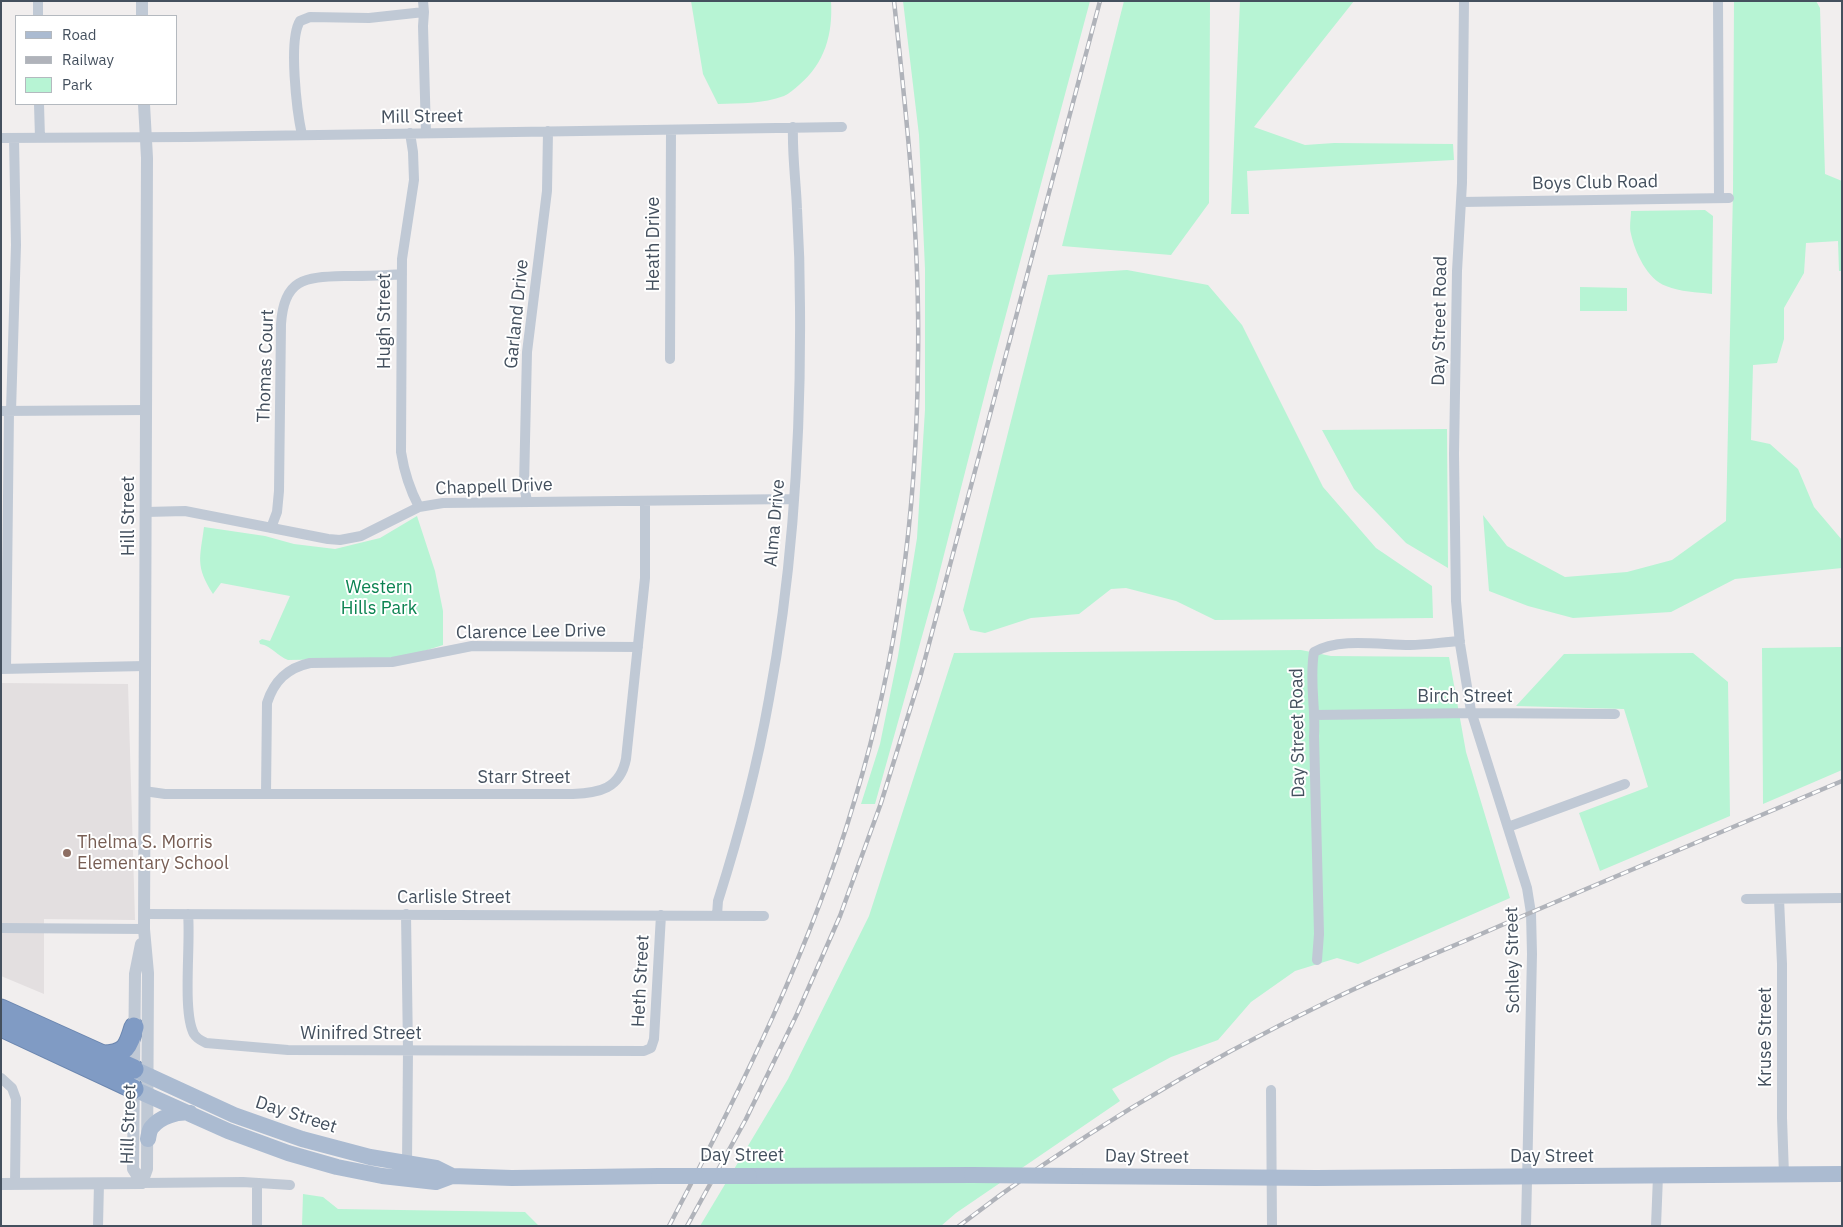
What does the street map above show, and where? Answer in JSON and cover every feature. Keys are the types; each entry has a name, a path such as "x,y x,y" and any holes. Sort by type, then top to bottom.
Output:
{"highway":[{"path":"1,1008 141,1072"},
{"path":"1,1027 141,1092"},
{"path":"94,1051 124,1050 128,1046 134,1027"}],"main road":[{"name":"Day Street","path":"141,1072 234,1115 302,1139 347,1152 436,1168 452,1176"},
{"name":"Day Street","path":"141,1092 228,1131 262,1144 337,1167 406,1180 436,1182 452,1176 512,1178 972,1175 1271,1178 1842,1174"},
{"path":"148,1139 150,1128 158,1121 184,1112 190,1113"}],"street":[{"path":"38,1 38,15"},
{"path":"142,1 142,15"},
{"name":"Day Street Road","path":"1317,960 1319,934 1314,715 1311,669 1314,652 1336,644 1412,645 1460,642 1456,602 1454,454 1456,271 1461,202 1464,1"},
{"name":"Boys Club Road","path":"1461,202 1724,198 1718,1"},
{"path":"302,135 299,118 295,46 297,26 302,20 310,17 369,18 423,6 426,133"},
{"path":"39,105 40,138"},
{"name":"Hill Street","path":"142,1183 133,1169 141,1092 148,973 144,929 147,158 144,105"},
{"name":"Alma Drive","path":"717,915 718,901 749,795 770,699 784,597 794,499 798,422 800,306 793,127"},
{"name":"Mill Street","path":"1,138 842,127"},
{"name":"Heath Drive","path":"670,359 671,130"},
{"name":"Garland Drive","path":"527,501 524,486 527,352 547,192 548,131"},
{"name":"Hugh Street","path":"410,134 414,152 414,180 403,242 401,452 403,468 419,507"},
{"path":"14,138 16,245 7,411 4,669 145,666"},
{"name":"Thomas Court","path":"271,528 280,491 281,324 282,310 287,296 297,285 312,278 402,274"},
{"path":"7,411 146,410"},
{"name":"Chappell Drive","path":"146,512 185,512 328,539 351,539 372,532 419,507 443,502 794,499"},
{"name":"Starr Street","path":"144,791 165,794 573,794 600,792 616,780 625,765 645,578 646,500"},
{"name":"Schley Street","path":"1460,642 1472,713 1524,877 1531,913 1532,954 1526,1226"},
{"name":"Clarence Lee Drive","path":"266,794 267,703 270,692 282,676 300,666 310,664 392,662 472,646 638,647"},
{"name":"Birch Street","path":"1314,715 1616,714"},
{"path":"1508,828 1625,784"},
{"path":"1746,899 1842,898"},
{"name":"Kruse Street","path":"1779,899 1782,964 1784,1175"},
{"name":"Carlisle Street","path":"144,914 764,916"},
{"name":"Winifred Street","path":"188,914 190,1015 194,1033 200,1040 214,1044 288,1050 644,1051 651,1048"},
{"path":"406,914 407,1164"},
{"name":"Heth Street","path":"651,1048 654,1030 661,915"},
{"path":"1,928 144,929"},
{"name":"Hill Street","path":"141,1072 134,1027 135,974 144,929"},
{"path":"1,1078 12,1088 16,1100 15,1184"},
{"path":"1271,1090 1272,1226"},
{"name":"Hill Street","path":"141,1092 148,1139 147,1169 142,1183"},
{"path":"1656,1226 1658,1176"},
{"path":"98,1226 99,1183"},
{"path":"1,1184 257,1183 290,1185"},
{"path":"257,1183 257,1226"}],"shaded area":[{"name":"Thelma S. Morris Elementary School","path":"1,683 128,684 135,920 44,919 44,994 1,976"}],"green space":[{"path":"691,1 831,1 829,36 826,47 808,76 786,95 760,102 718,104 703,74"},
{"path":"903,1 1090,1 990,374 935,590 875,804 861,804 880,744 898,656 917,538 925,410 925,269 919,135"},
{"path":"1124,1 1210,1 1209,203 1171,255 1062,246"},
{"path":"1240,1 1354,1 1254,127 1305,145 1334,143 1453,144 1454,160 1247,171 1249,214 1231,214"},
{"path":"1734,1 1816,1 1820,8 1825,174 1842,181 1842,271 1839,271 1838,241 1806,243 1804,273 1784,308 1784,339 1777,363 1753,365 1751,440 1770,444 1798,469 1814,507 1842,540 1842,568 1735,579 1671,612 1573,618 1528,606 1489,591 1483,515 1507,546 1565,577 1627,572 1672,560 1726,521 1733,191"},
{"path":"1705,210 1713,216 1712,294 1677,290 1659,282 1648,271 1635,249 1630,231 1631,211"},
{"path":"1127,270 1208,285 1242,325 1323,487 1376,548 1432,586 1433,618 1215,620 1176,601 1126,588 1111,589 1079,614 1031,618 985,633 970,630 963,610 1048,275"},
{"path":"1580,287 1627,288 1627,311 1580,311"},
{"path":"1447,429 1448,568 1406,543 1354,489 1322,430"},
{"name":"Western Hills Park","path":"417,516 435,571 443,611 443,645 421,652 390,658 288,660 260,644 259,641 262,639 270,641 290,596 221,583 213,594 201,569 200,554 204,527 265,536 294,544 335,549 380,538"},
{"path":"1842,647 1842,770 1763,804 1762,648"},
{"path":"1301,650 1331,656 1449,657 1466,752 1510,898 1358,964 1337,958 1295,971 1251,1002 1218,1040 1171,1057 1112,1089 1120,1101 956,1213 941,1226 700,1226 788,1079 869,916 954,653"},
{"path":"1693,653 1728,682 1730,816 1600,871 1579,813 1648,787 1624,709 1516,706 1564,654"},
{"path":"303,1194 323,1197 338,1209 525,1212 539,1226 302,1226"}],"railway":[{"path":"669,1226 748,1070 818,910 855,799 870,745 894,636 909,526 914,470 918,358 915,224 904,90 894,1"},
{"path":"687,1226 746,1119 797,1014 840,916 881,803 921,674 1100,1"},
{"path":"959,1226 1003,1193 1093,1132 1187,1075 1284,1023 1399,969 1842,781"}],"place":[{"name":"Thelma S. Morris Elementary School","path":"67,853"}]}
